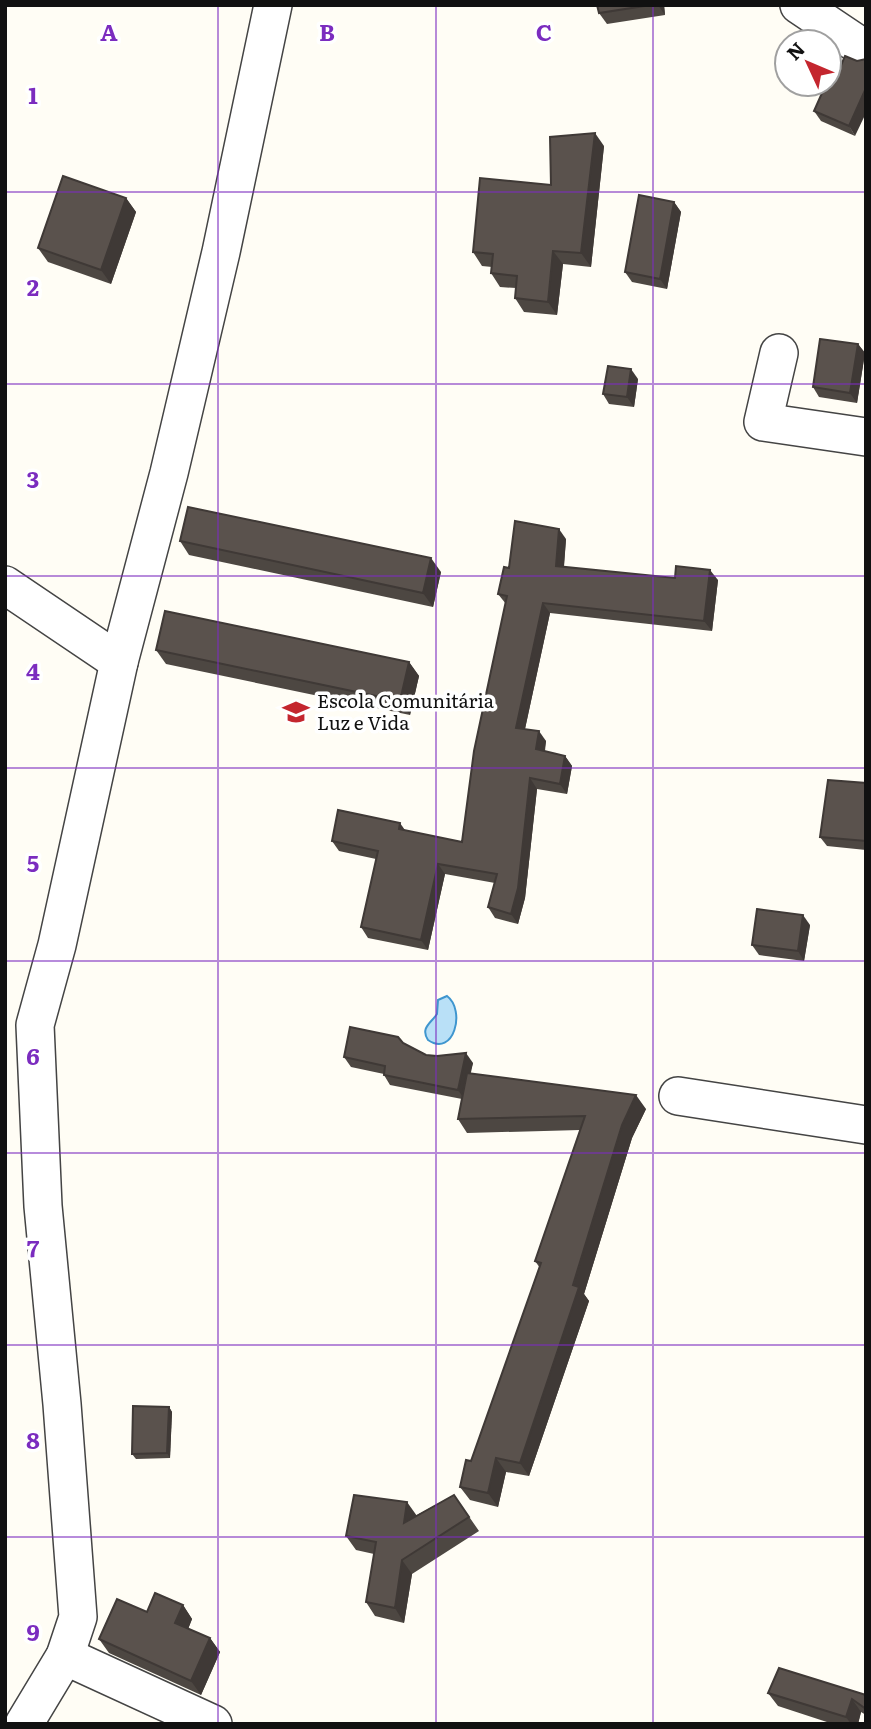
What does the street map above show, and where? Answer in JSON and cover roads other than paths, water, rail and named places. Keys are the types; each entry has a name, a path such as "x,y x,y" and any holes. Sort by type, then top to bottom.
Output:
{"street":[{"path":"24,1724 65,1656 78,1617 62,1404 43,1206 35,1025 57,945 119,662 169,473 221,252 273,5"},
{"path":"799,5 866,50"},
{"path":"779,353 763,422 866,437"},
{"path":"5,585 119,662"},
{"path":"678,1096 866,1125"},
{"path":"65,1656 213,1724"}],"water":[{"path":"447,996 456,1011 456,1021 450,1038 445,1043 437,1044 428,1040 425,1032 437,1014 438,1000"}],"place":[{"name":"Escola Comunitária Luz e Vida","path":"296,712"}]}
